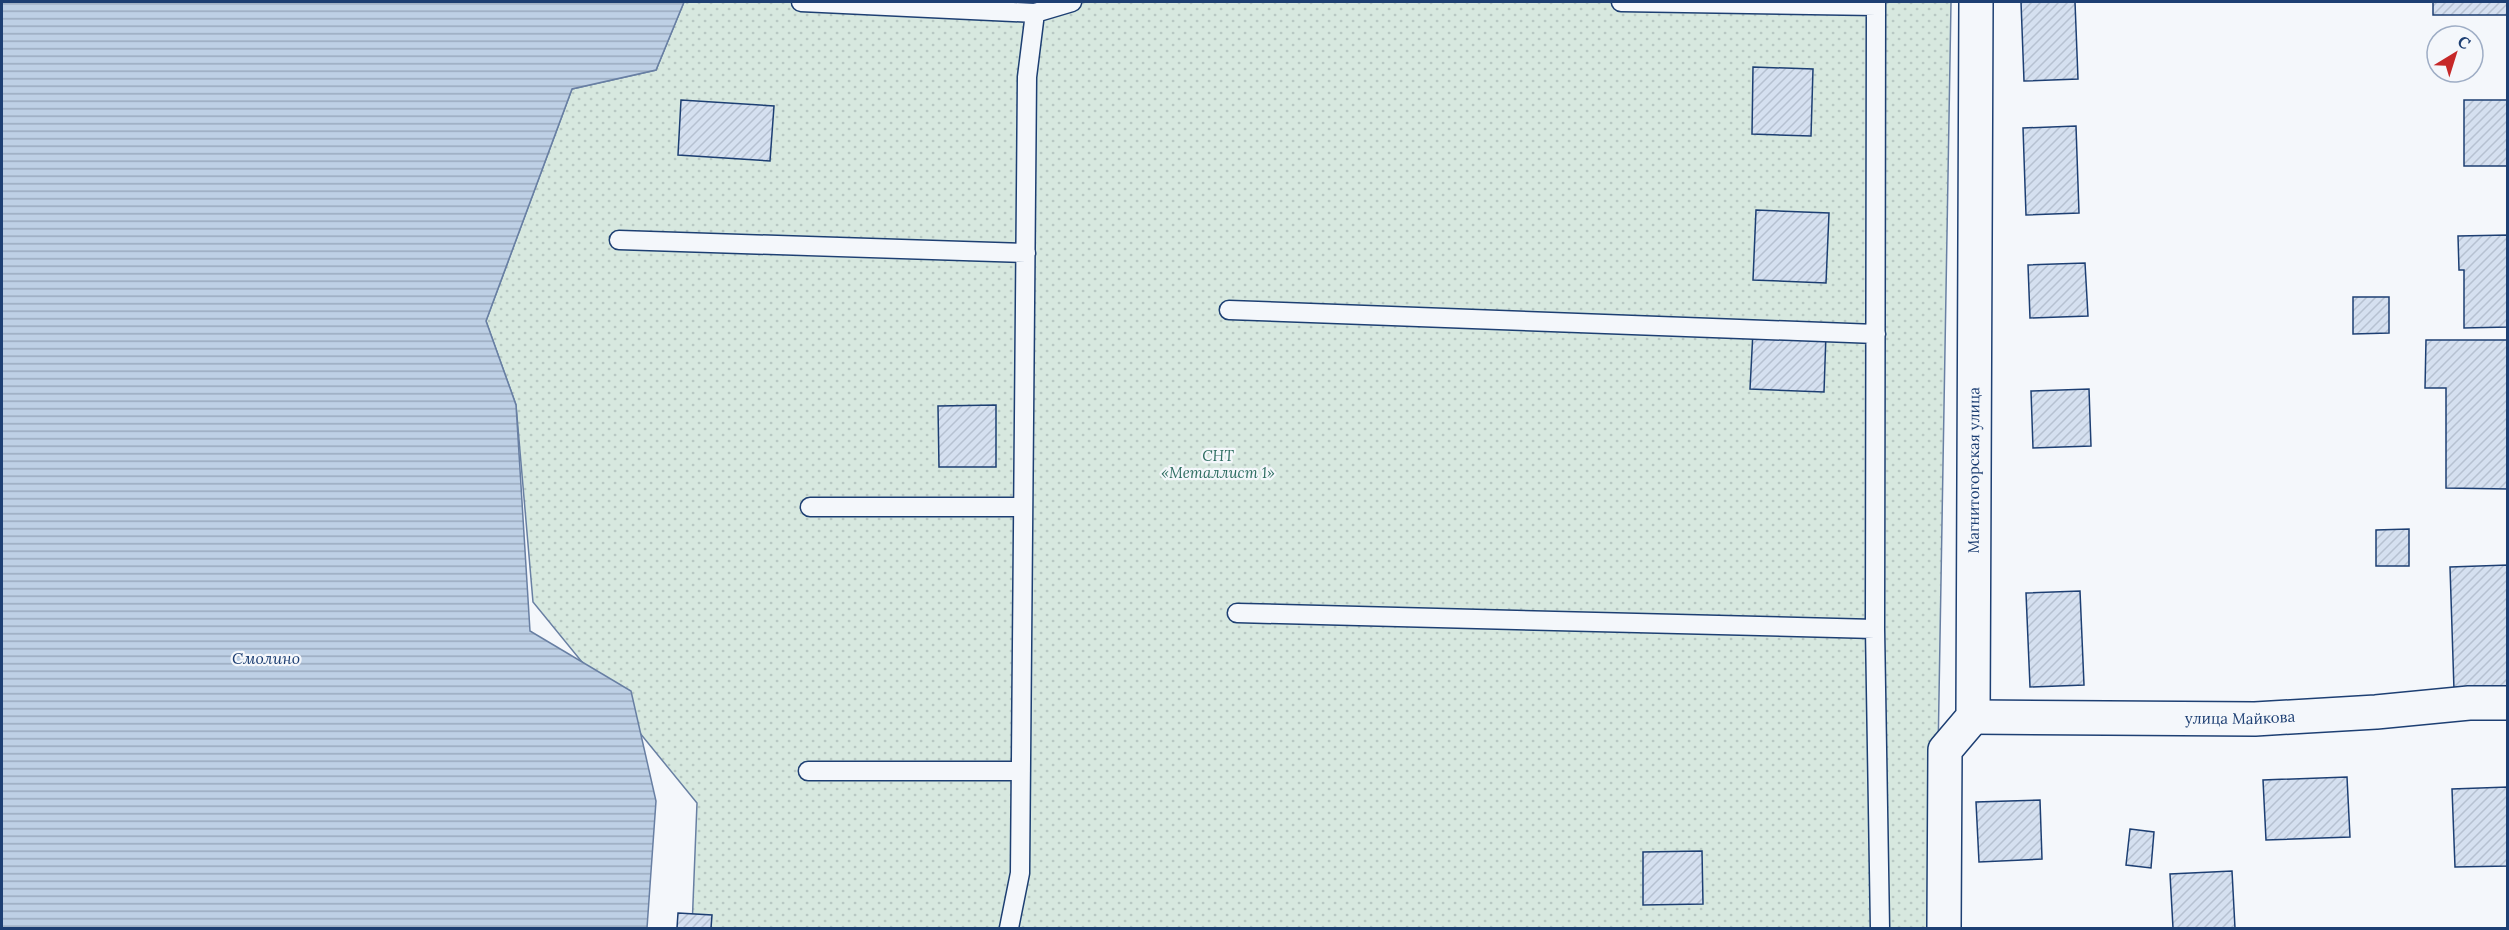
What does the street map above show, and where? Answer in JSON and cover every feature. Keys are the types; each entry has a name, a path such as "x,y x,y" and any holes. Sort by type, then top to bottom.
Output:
{"street":[{"name":"Магнитогорская улица","path":"1973,717 1976,2"},
{"name":"улица Майкова","path":"1973,717 2255,719 2376,712 2469,703 2508,704"},
{"path":"1944,928 1945,750 1973,717"}],"lane":[{"path":"801,2 1035,13 1072,2"},
{"path":"1621,2 1876,4 1875,629 1880,928"},
{"path":"1009,928 1020,873 1027,77 1035,13"},
{"path":"619,240 1026,253"},
{"path":"1229,310 1876,334"},
{"path":"810,507 1023,507"},
{"path":"1237,613 1875,629"},
{"path":"808,771 1022,771"}],"green space":[{"name":"СНТ «Металлист 1»","path":"684,2 1951,2 1935,928 692,928 697,803 533,602 516,405 486,321 572,89 656,70"}],"water":[{"name":"Смолино","path":"2,2 684,2 656,70 572,89 486,321 516,405 530,631 631,691 656,801 647,928 2,928"}],"building":[{"path":"2021,2 2075,2 2078,79 2024,81"},
{"path":"2433,2 2508,2 2508,15 2433,15"},
{"path":"1753,67 1813,69 1811,136 1752,134"},
{"path":"681,100 774,106 770,161 678,155"},
{"path":"2464,100 2508,100 2508,166 2464,166"},
{"path":"2076,126 2079,213 2026,215 2023,128"},
{"path":"1756,210 1829,213 1826,283 1753,280"},
{"path":"2508,235 2508,327 2464,328 2464,270 2459,270 2458,236"},
{"path":"2085,263 2088,316 2030,318 2028,265"},
{"path":"2353,297 2389,297 2389,333 2353,334"},
{"path":"1753,331 1826,334 1824,392 1750,389"},
{"path":"2426,340 2508,340 2508,489 2446,488 2446,388 2425,388"},
{"path":"2089,389 2091,446 2033,448 2031,391"},
{"path":"996,405 996,467 939,467 938,406"},
{"path":"2409,529 2409,566 2376,566 2376,530"},
{"path":"2508,565 2508,688 2454,690 2450,567"},
{"path":"2080,591 2084,685 2030,687 2026,593"},
{"path":"2347,777 2350,837 2266,840 2263,780"},
{"path":"2508,787 2508,866 2455,867 2452,789"},
{"path":"2040,800 2042,859 1979,862 1976,802"},
{"path":"2130,829 2154,832 2151,868 2126,865"},
{"path":"1702,851 1703,904 1643,905 1643,852"},
{"path":"2232,871 2235,928 2173,928 2170,874"},
{"path":"678,913 712,915 711,928 677,928"}]}
